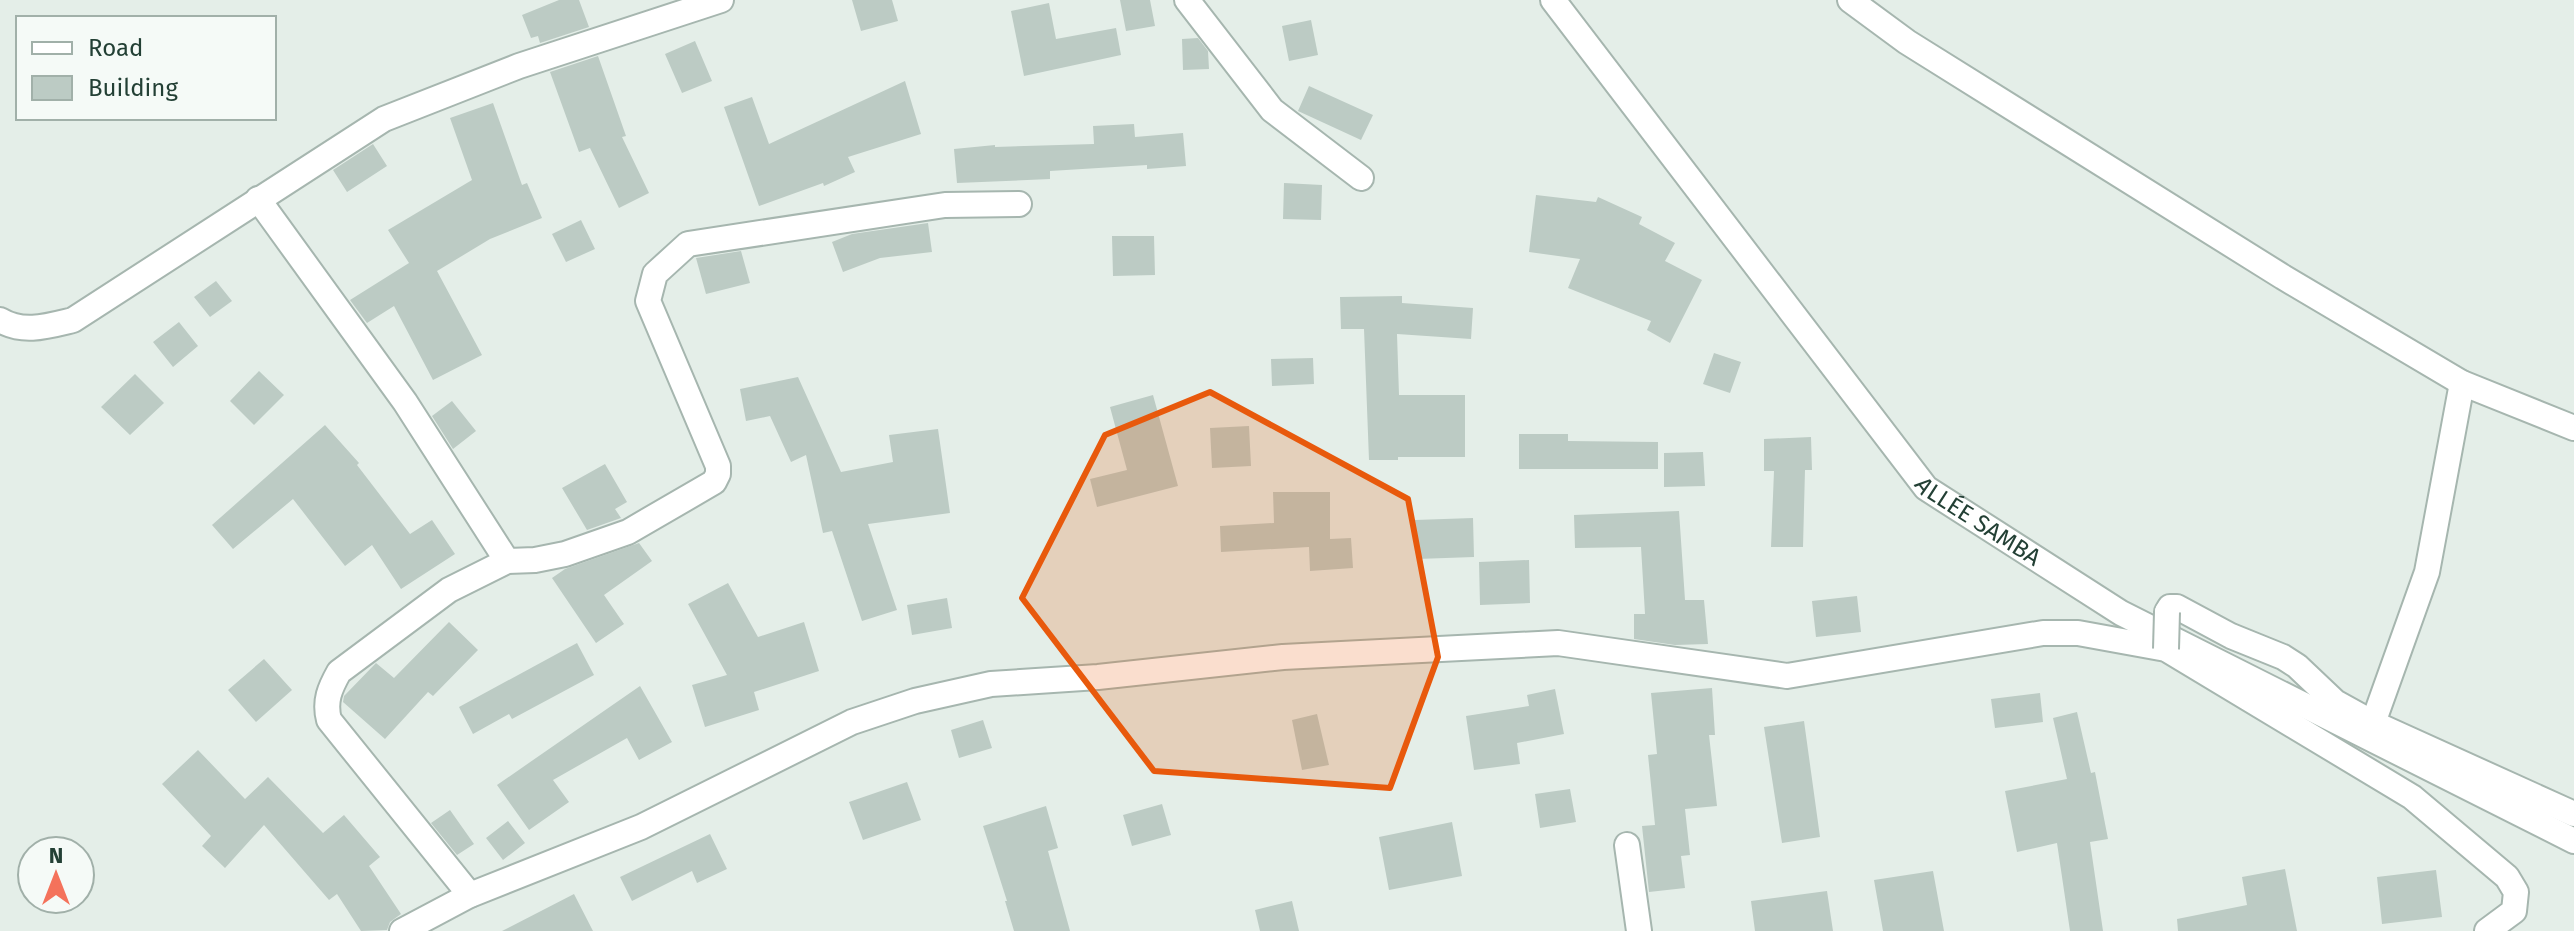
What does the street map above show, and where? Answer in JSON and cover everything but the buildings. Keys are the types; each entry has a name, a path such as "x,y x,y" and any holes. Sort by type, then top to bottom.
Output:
{"street":[{"path":"0,320 12,327 42,327 73,320 384,119 519,66 721,0"},
{"path":"1187,0 1272,110 1361,178"},
{"name":"ALLÉE SAMBA","path":"1553,0 1926,488 2121,613 2574,841"},
{"path":"1850,0 1907,42 2079,150 2283,277 2462,383 2574,428"},
{"path":"258,199 405,402 507,561"},
{"path":"470,895 329,720 326,708 329,690 339,672 449,590 507,561 565,554 628,532 714,482 718,466 648,301 655,274 688,244 945,205 1019,204"},
{"path":"2373,723 2427,572 2462,383"},
{"path":"2166,649 2167,612 2170,607 2177,607 2231,636 2283,657 2335,702 2373,723 2574,814"},
{"path":"402,931 470,895 641,827 852,722 915,701 991,684 1098,677 1283,657 1558,643 1787,676 2043,633 2078,633 2166,649 2412,797 2507,877 2516,892 2514,911 2487,931"},
{"path":"1627,845 1639,931"}],"highlighted area":[{"path":"1210,392 1408,499 1438,657 1390,788 1154,771 1022,598 1105,435"}]}
